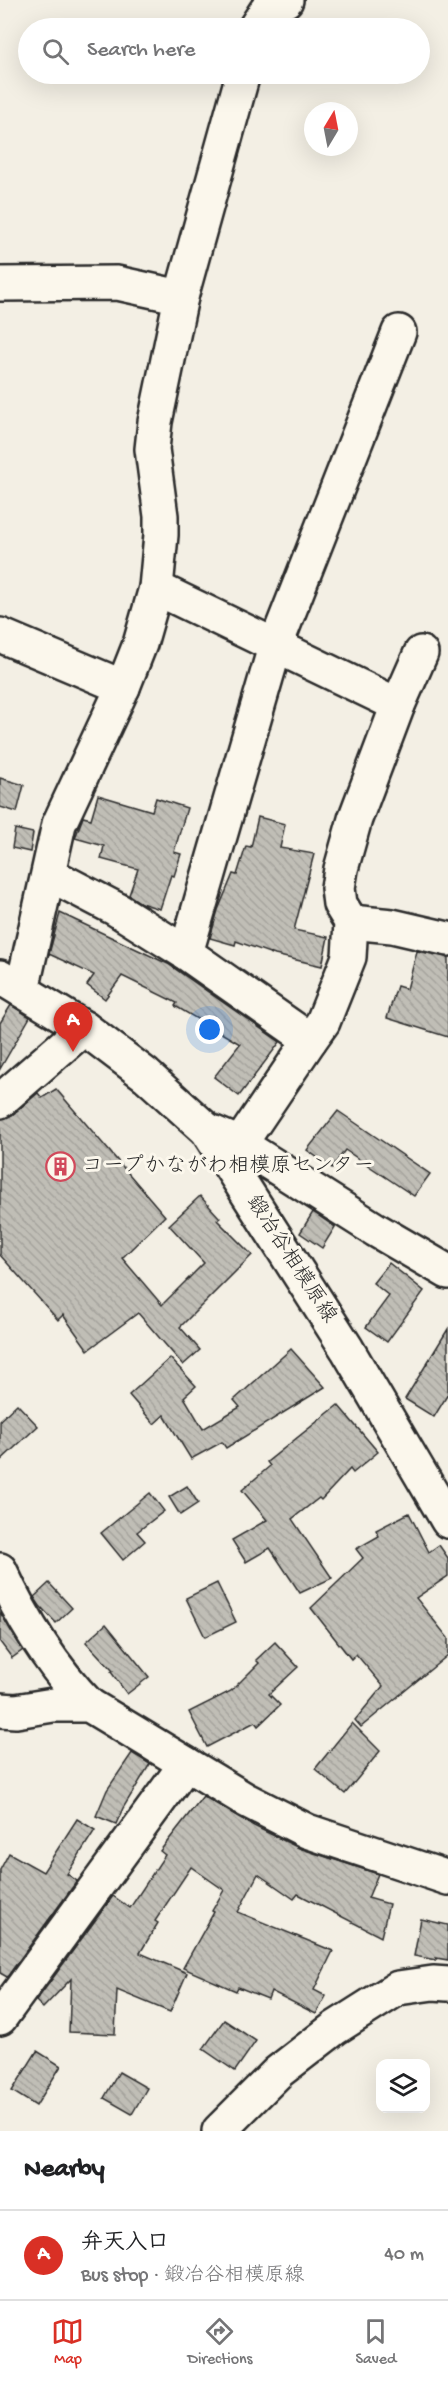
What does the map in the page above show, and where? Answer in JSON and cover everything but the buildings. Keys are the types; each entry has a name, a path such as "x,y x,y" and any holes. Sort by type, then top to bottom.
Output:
{"street":[{"path":"261,18 266,11 286,0"},
{"path":"11,983 49,874 59,824 123,687 140,644 156,588 160,558 161,516 152,449 155,422 181,297 240,84"},
{"path":"0,284 117,284 181,297"},
{"path":"186,953 275,647 399,332"},
{"path":"156,588 398,705"},
{"path":"0,635 123,687"},
{"path":"240,1144 323,1022 349,957 351,922 340,904 338,888 341,869 355,819 398,705 421,653"},
{"path":"49,874 116,909 186,953 310,1040"},
{"path":"351,922 392,926 448,939"},
{"name":"鍛冶谷相模原線","path":"11,983 84,1028 146,1075 207,1130 347,1349 448,1521"},
{"path":"0,1101 84,1028"},
{"path":"207,1130 240,1144 448,1272"},
{"path":"0,1570 11,1595 41,1642 70,1685 89,1705 246,1800 308,1831 448,1878"},
{"path":"0,1710 16,1712 53,1705 89,1705"},
{"path":"0,2018 186,1764"},
{"path":"219,2131 278,2072 335,2028 389,1993 398,1988 434,1983 448,1984"}],"place":[{"name":"弁天入口","path":"73,1052"},
{"name":"コープかながわ相模原センター","path":"61,1167"}]}
